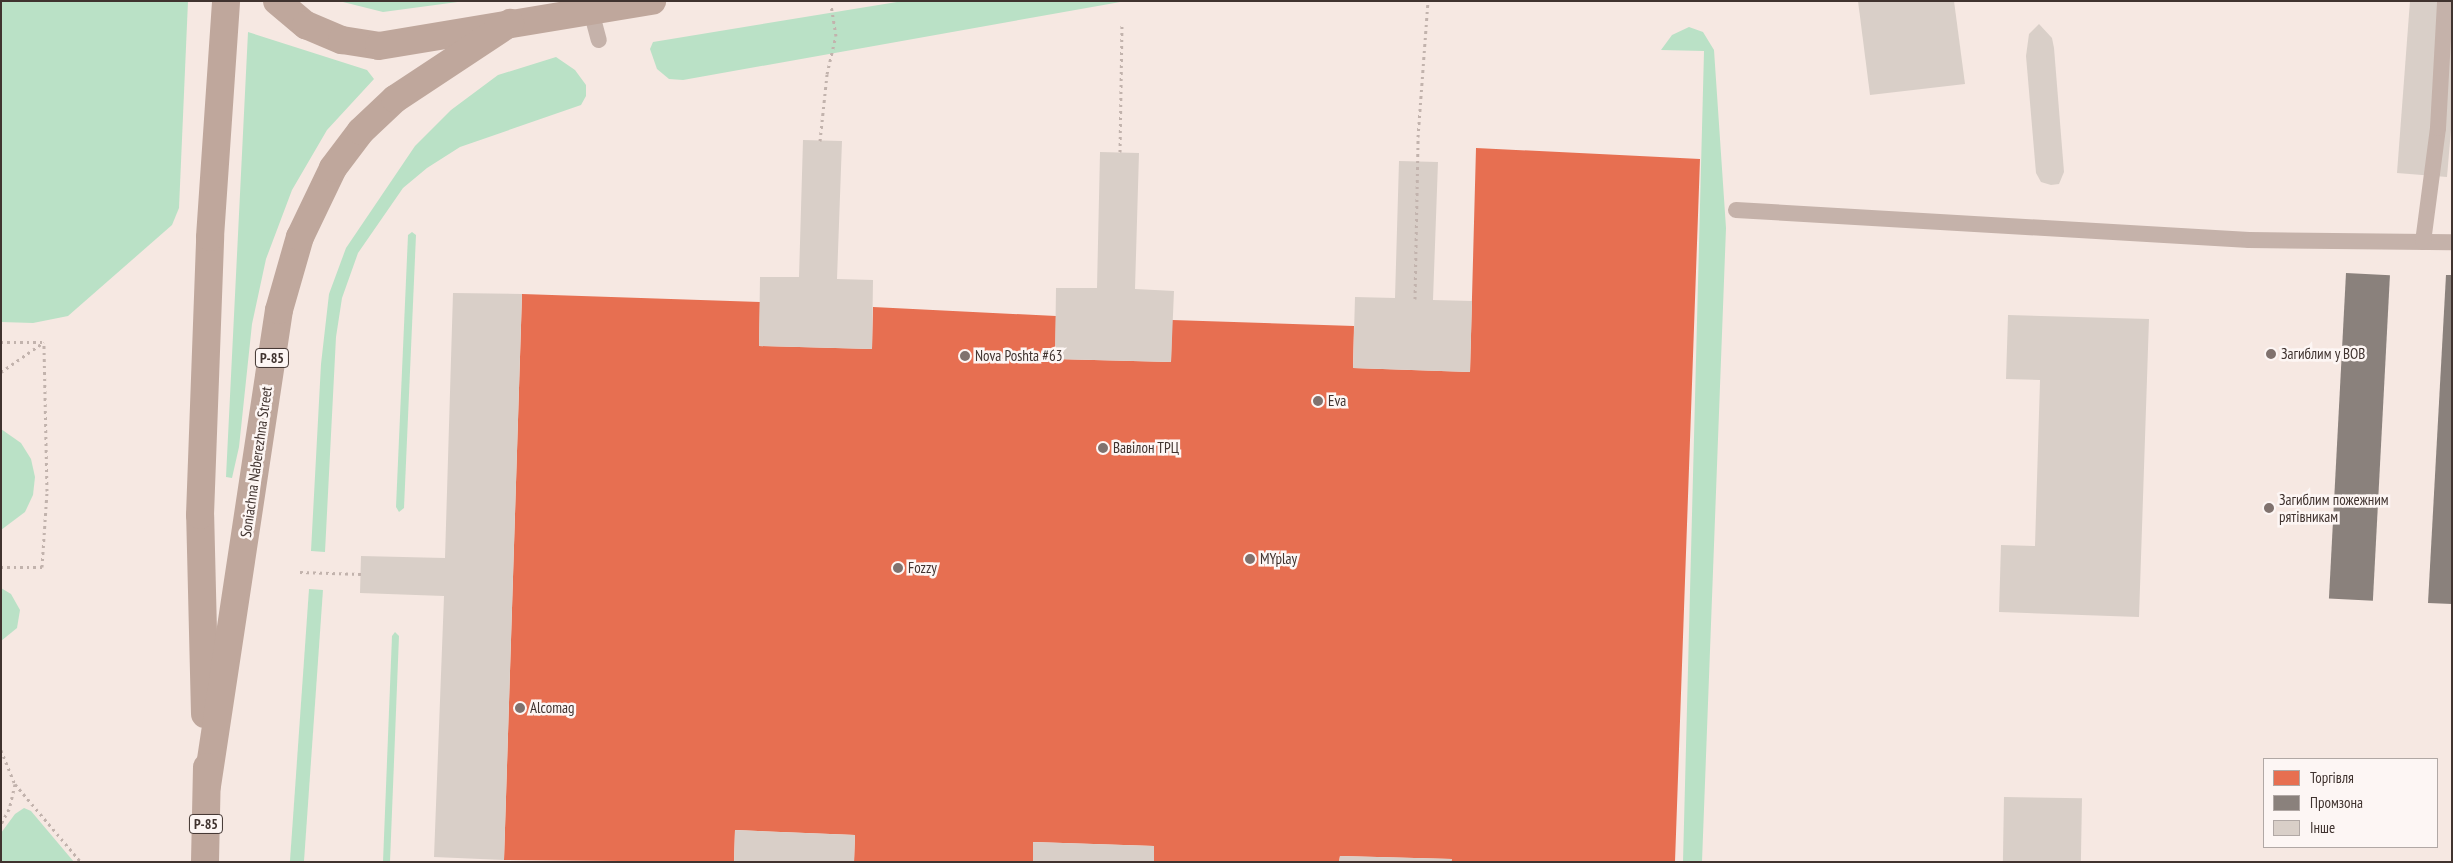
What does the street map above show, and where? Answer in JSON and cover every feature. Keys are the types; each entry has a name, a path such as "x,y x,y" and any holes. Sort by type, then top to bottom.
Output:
{"main road":[{"name":"Soniachna Naberezhna Street","path":"205,862 207,786 200,515 210,237 226,1"},
{"path":"277,1 306,25 342,40 379,46 510,23"},
{"name":"Р-85","path":"510,23 652,1"},
{"name":"Soniachna Naberezhna Street","path":"207,786 279,310 300,237 333,168 361,131 395,99 510,23"}],"lane":[{"path":"2423,242 2438,128 2445,1"},
{"path":"591,11 599,40"},
{"path":"1736,210 2249,240 2452,242"}],"path":[{"path":"1415,299 1418,137 1428,1"},
{"path":"820,141 827,74 836,36 831,4"},
{"path":"1120,152 1122,25"},
{"path":"1,342 44,342"},
{"path":"1,372 44,342"},
{"path":"1,567 42,567 47,491 44,342"},
{"path":"300,572 360,574"},
{"path":"1,750 15,784 81,862"},
{"path":"1,824 10,809 15,784"}],"green space":[{"path":"1,1 188,1 179,208 172,225 68,316 33,323 1,322"},
{"path":"339,1 465,1 383,12"},
{"path":"903,1 1126,1 683,80 669,79 657,69 650,49 653,42"},
{"path":"1689,27 1703,32 1714,50 1726,228 1702,862 1683,862 1704,51 1661,50 1672,35"},
{"path":"248,32 367,70 374,79 327,130 292,190 266,259 252,324 239,447 232,478 226,477"},
{"path":"556,57 575,70 586,85 586,96 581,105 460,147 427,168 403,188 358,253 342,298 336,337 325,552 311,551 321,364 329,294 346,248 415,146 451,110 498,75"},
{"path":"412,232 416,235 404,508 399,512 396,507 408,235"},
{"path":"1,429 21,443 31,459 35,477 33,495 25,512 1,530"},
{"path":"1,588 11,594 20,610 17,628 1,641"},
{"path":"309,589 323,590 304,862 290,861"},
{"path":"395,632 399,636 390,862 383,862 392,636"},
{"path":"24,808 31,811 74,862 1,862 1,833 15,814"}],"building: Торгівля":[{"name":"Вавілон ТРЦ","path":"1476,148 1700,159 1675,862 1451,862 1452,859 1340,856 1339,862 1154,862 1154,846 1033,842 1033,862 854,862 855,835 735,830 734,862 504,860 522,294 760,302 759,346 872,349 873,307 1056,316 1055,359 1171,362 1172,320 1354,326 1353,368 1470,372"}],"building: Промзона":[{"path":"2346,273 2390,275 2373,601 2329,599"},
{"path":"2446,275 2452,275 2452,604 2428,603"}],"building: Інше":[{"path":"1858,1 1954,1 1965,84 1870,95"},
{"path":"2410,1 2452,1 2452,118 2447,177 2397,173"},
{"path":"2039,24 2052,38 2054,48 2064,172 2059,184 2051,185 2041,182 2036,173 2026,56 2029,34"},
{"path":"803,140 842,141 837,279 873,280 872,349 759,346 760,277 799,277"},
{"path":"1100,152 1139,153 1135,289 1174,291 1171,362 1055,359 1056,288 1097,288"},
{"path":"1399,161 1438,162 1433,300 1472,301 1470,372 1353,368 1355,297 1395,298"},
{"path":"453,293 522,294 504,860 434,857 444,596 360,593 361,556 445,558"},
{"path":"2008,315 2149,319 2139,617 1999,612 2001,545 2035,546 2040,380 2006,379"},
{"path":"2004,797 2082,798 2081,862 2003,862"},
{"path":"735,830 855,835 854,862 734,862"},
{"path":"1033,842 1154,846 1154,862 1033,862"},
{"path":"1340,856 1452,859 1451,862 1339,862"}],"place":[{"name":"Загиблим у ВОВ","path":"2271,354"},
{"name":"Nova Poshta #63","path":"965,356"},
{"name":"Eva","path":"1318,401"},
{"name":"Вавілон ТРЦ","path":"1103,448"},
{"name":"Загиблим пожежним рятiвникам","path":"2269,508"},
{"name":"MYplay","path":"1250,559"},
{"name":"Fozzy","path":"898,568"},
{"name":"Alcomag","path":"520,708"}]}
